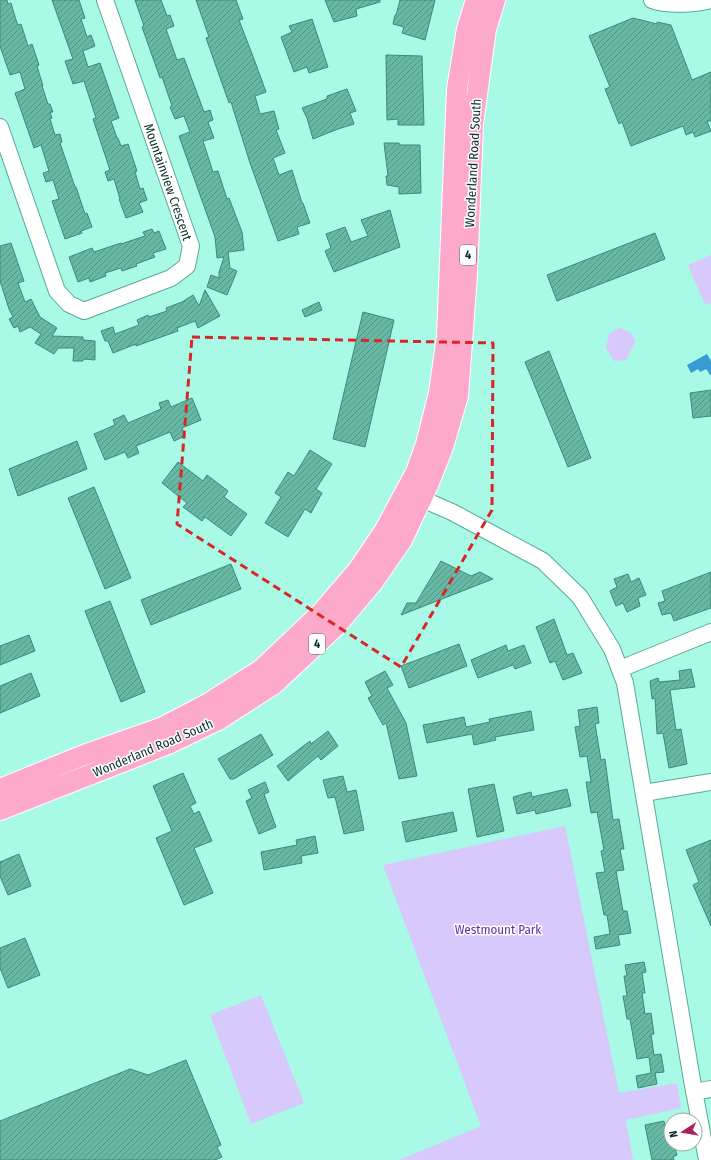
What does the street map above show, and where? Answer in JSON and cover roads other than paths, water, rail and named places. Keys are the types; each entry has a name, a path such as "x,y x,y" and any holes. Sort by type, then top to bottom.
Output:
{"main road":[{"name":"Wonderland Road South","path":"0,789 84,755 161,728 209,703 262,668 322,612 358,570 384,530 416,472 426,444 439,393 447,336 457,89 467,29 476,0"},
{"name":"Wonderland Road South","path":"0,810 168,744 218,720 274,684 336,626 373,582 402,540 422,498 443,447 458,396 467,275 473,124 486,29 495,0"}],"street":[{"name":"Mountainview Crescent","path":"0,127 57,291 69,304 84,311 171,278 186,266 191,246 105,0"},
{"path":"652,0 660,3 699,3 711,0"},
{"path":"422,498 452,512 543,561 580,597 612,649 626,683 694,1092 707,1160"},
{"path":"620,669 711,632"},
{"path":"644,793 711,782"},
{"path":"694,1092 711,1089"}],"water":[{"path":"707,354 711,361 711,376 706,369 700,372 698,369 691,373 687,365"}],"park label":[{"name":"Westmount Park","path":"498,929"}]}
